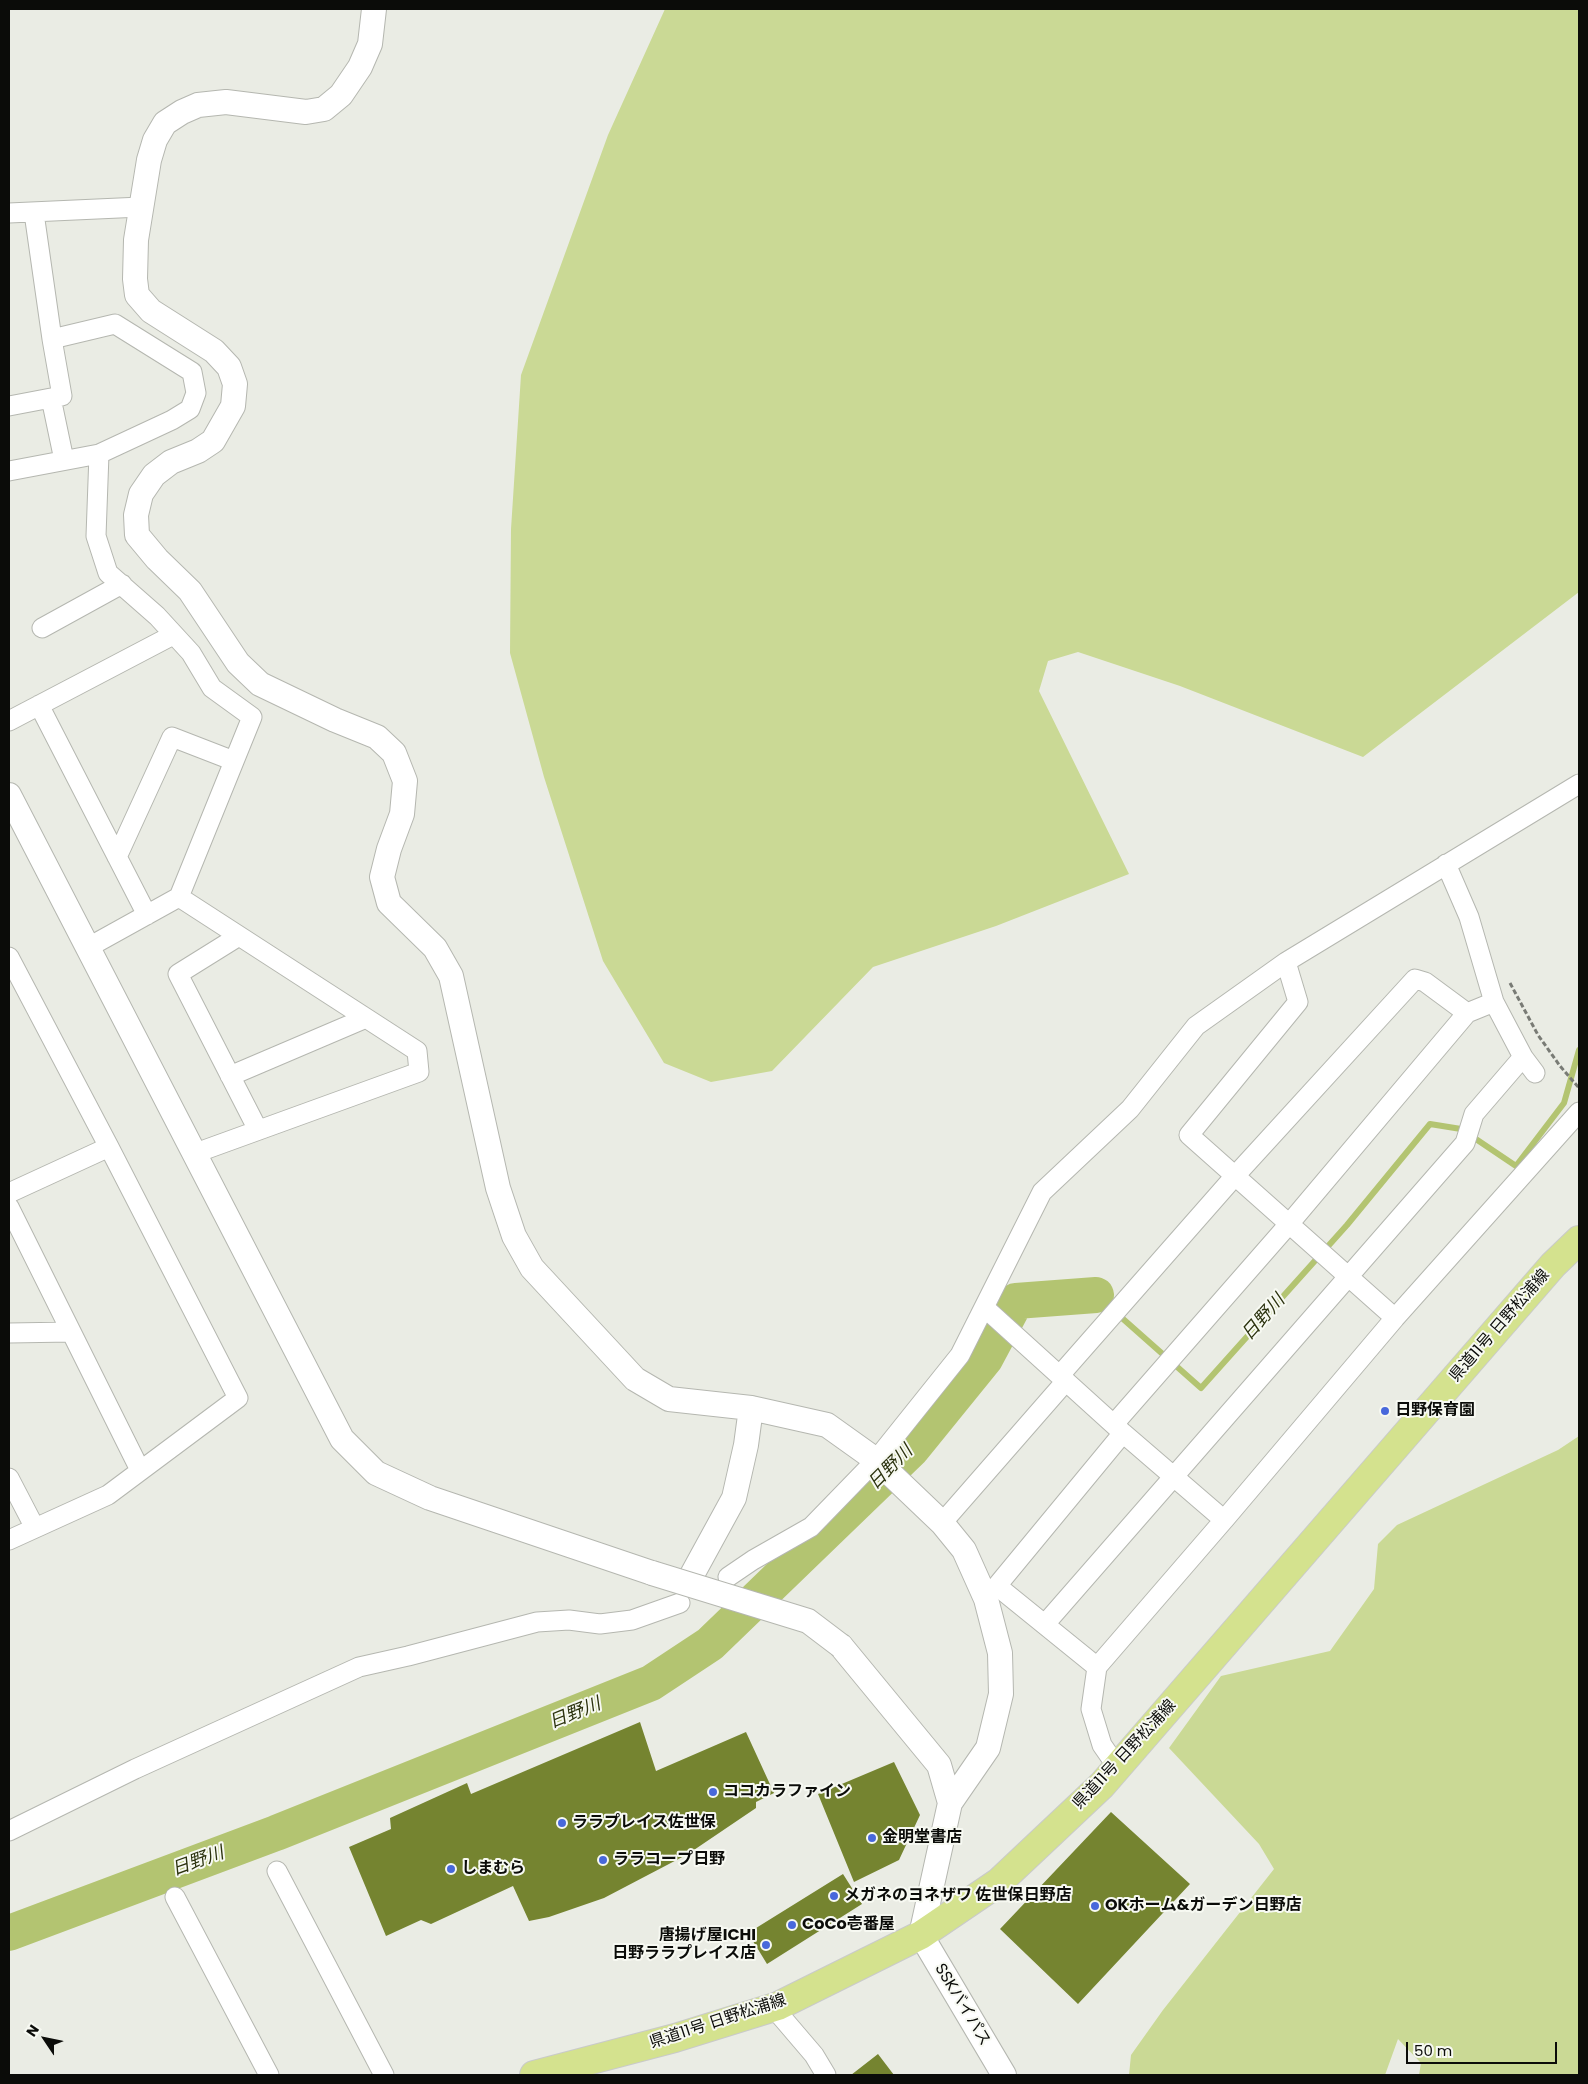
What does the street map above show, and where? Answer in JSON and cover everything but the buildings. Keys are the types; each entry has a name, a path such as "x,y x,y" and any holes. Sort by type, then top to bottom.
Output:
{"main road":[{"name":"県道11号 日野松浦線","path":"534,2075 566,2071 773,2007 920,1935 999,1882 1118,1768 1553,1265 1579,1240"}],"street":[{"path":"374,9 370,44 360,67 341,95 324,108 306,112 226,102 198,105 182,112 165,124 155,140 149,160 136,240 135,279 137,295 151,311 214,351 229,367 236,384 234,406 212,440 198,451 171,462 154,475 141,494 136,515 137,535 157,559 190,591 238,663 260,684 335,720 377,737 394,753 405,781 402,814 389,849 382,876 389,903 435,948 451,976 498,1188 514,1236 532,1268 635,1379 669,1399 751,1408 827,1425 876,1460 942,1522 964,1550 992,1592 1044,1624 1097,1667"},
{"path":"9,212 34,213 141,207"},
{"path":"9,406 62,396 34,213"},
{"path":"9,471 99,454 172,420 190,409 196,393 192,372 115,324 52,339"},
{"path":"51,398 64,460"},
{"path":"87,948 179,897 252,717 212,688 191,653 157,616 108,573 96,536 100,474 99,454"},
{"path":"49,618 122,584"},
{"path":"9,721 174,635"},
{"path":"39,705 147,915"},
{"path":"117,856 172,737 234,761"},
{"path":"728,1577 753,1560 811,1527 876,1460 960,1355 1042,1192 1130,1109 1196,1026 1286,962 1579,784"},
{"path":"9,795 342,1439 376,1473 430,1498 652,1573 684,1593 808,1621 841,1646 939,1765 950,1803"},
{"path":"1446,864 1469,917 1494,1002 1523,1057 1535,1073"},
{"path":"179,897 417,1051 419,1072 193,1154"},
{"path":"239,936 178,974 258,1130"},
{"path":"9,957 238,1398 108,1495 9,1540"},
{"path":"1286,962 1298,1002 1189,1135 1234,1177 1395,1318"},
{"path":"942,1522 1234,1177 1415,979 1425,982 1467,1013"},
{"path":"920,1935 940,1855 950,1803 988,1748 1001,1694 1000,1653 992,1592 1119,1428 1288,1224 1467,1013 1494,1002"},
{"path":"230,1076 366,1018"},
{"path":"1044,1624 1465,1143 1474,1114 1523,1057"},
{"path":"1118,1768 1102,1745 1091,1709 1097,1667 1395,1318 1579,1112"},
{"path":"9,1193 109,1147"},
{"path":"9,1207 140,1470"},
{"path":"985,1308 1224,1520"},
{"path":"9,1333 71,1332"},
{"path":"9,1831 135,1769 359,1667 537,1622 569,1620 600,1624 632,1620 684,1593 734,1498 746,1445 751,1408"},
{"path":"9,1478 35,1528"},
{"path":"277,1871 384,2075"},
{"path":"175,1897 269,2075"},
{"name":"SSKバイパス","path":"920,1935 1004,2075"},
{"path":"773,2007 814,2055 826,2075"}],"path":[{"path":"1508,980 1538,1035 1560,1066 1579,1088"}],"green space":[{"path":"665,9 1579,9 1579,592 1363,757 1180,686 1078,652 1048,661 1039,691 1129,874 996,926 873,967 772,1071 711,1082 664,1063 603,961 544,777 510,653 511,529 521,375 608,135"},
{"path":"1579,1436 1579,2075 1419,2075 1421,2063 1398,2039 1385,2075 1129,2075 1131,2055 1163,2010 1274,1869 1259,1844 1169,1748 1221,1676 1330,1651 1374,1589 1378,1544 1397,1525 1558,1450"}],"waterway":[{"name":"日野川","path":"1096,1295 1201,1388 1347,1225 1430,1124 1461,1129 1516,1166 1564,1103 1579,1050"},
{"name":"日野川","path":"9,1933 276,1833 651,1683 710,1644 912,1449 985,1359 1016,1301 1096,1295"}],"place":[{"name":"日野保育園","path":"1385,1411"},
{"name":"ココカラファイン","path":"713,1792"},
{"name":"ララプレイス佐世保","path":"562,1823"},
{"name":"金明堂書店","path":"872,1838"},
{"name":"ララコープ日野","path":"603,1860"},
{"name":"しまむら","path":"451,1869"},
{"name":"メガネのヨネザワ 佐世保日野店","path":"834,1896"},
{"name":"OKホーム&ガーデン日野店","path":"1095,1906"},
{"name":"CoCo壱番屋","path":"792,1925"},
{"name":"唐揚げ屋ICHI 日野ララプレイス店","path":"766,1945"}]}
